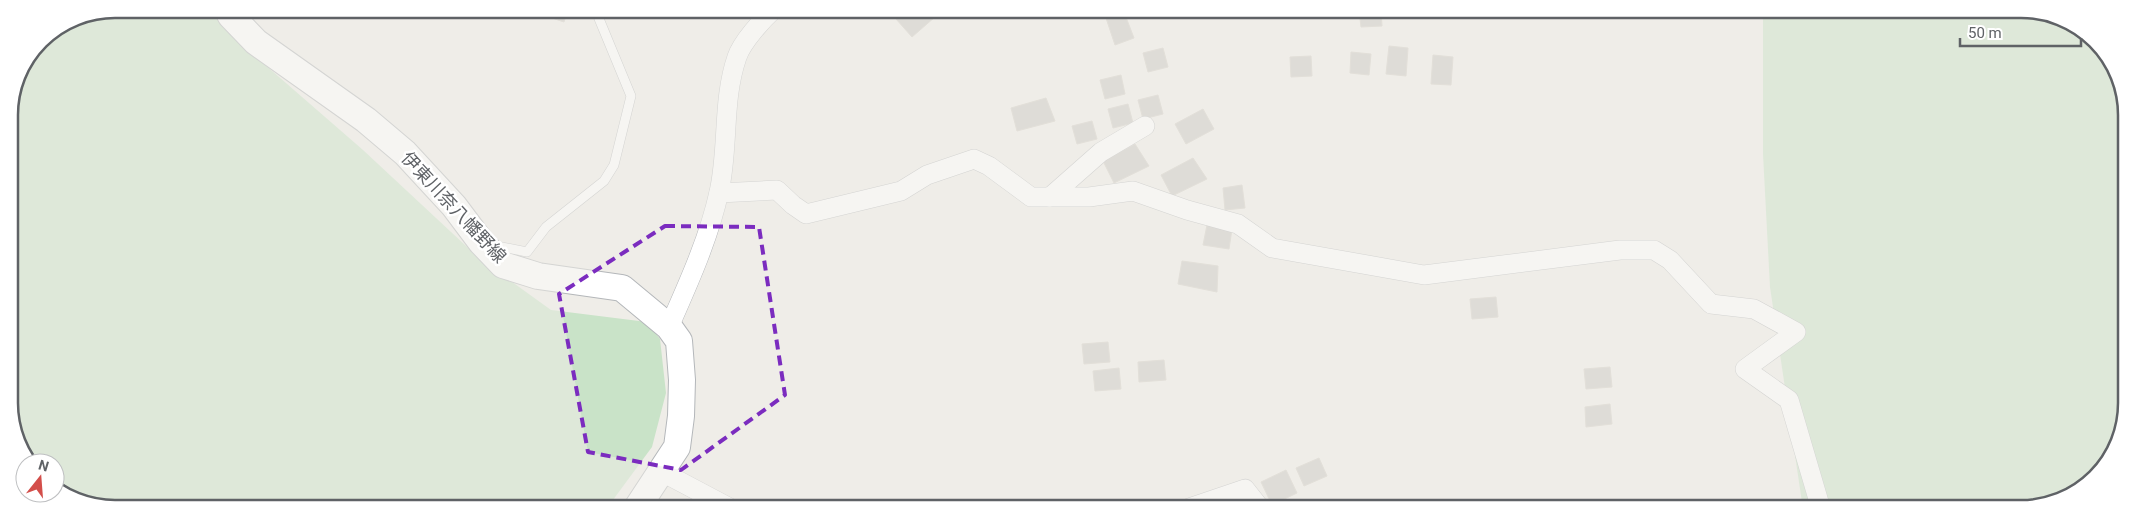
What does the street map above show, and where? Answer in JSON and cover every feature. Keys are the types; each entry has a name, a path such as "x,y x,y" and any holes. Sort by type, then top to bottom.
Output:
{"main road":[{"name":"伊東川奈八幡野線","path":"233,18 256,42 366,120 405,153 454,206 481,242 503,265 538,276 622,288 669,327 679,341 682,380 681,416 676,447 643,500"}],"street":[{"path":"669,327 707,232 719,193 727,149 731,78 738,55 763,18"},
{"path":"1050,197 1101,152 1145,126"},
{"path":"719,193 777,190 806,214 901,191 927,175 974,159 990,166 1031,197 1089,197 1133,191 1187,210 1238,224 1272,248 1424,275 1620,250 1654,250 1670,260 1711,304 1754,309 1796,332 1745,369 1789,400 1818,500"},
{"path":"662,472 715,500"},
{"path":"1213,500 1245,489 1254,500"}],"lane":[{"path":"481,242 527,252 546,227 604,181 614,165 631,96 599,18"}],"highlighted area":[{"path":"665,226 759,227 785,395 681,470 588,452 559,294"}],"green space":[{"path":"222,18 249,51 363,150 480,259 551,310 647,322 660,339 666,393 652,447 613,500 108,500 95,499 66,488 65,453 31,453 19,423 18,108 19,95 25,77 41,50 66,30 95,19"},
{"path":"1763,18 2027,18 2040,19 2058,25 2080,37 2098,55 2108,71 2116,95 2118,114 2118,404 2116,423 2108,447 2094,468 2069,488 2040,499 1802,500 1770,287 1763,154"}],"building":[{"path":"552,18 565,18 564,22"},
{"path":"895,18 934,18 912,37"},
{"path":"1106,18 1126,18 1134,38 1115,45"},
{"path":"1360,18 1382,18 1382,26 1361,27"},
{"path":"1389,46 1408,48 1406,76 1386,74"},
{"path":"1163,48 1168,67 1148,72 1143,53"},
{"path":"1351,52 1371,54 1369,75 1350,73"},
{"path":"1433,55 1453,57 1451,85 1431,84"},
{"path":"1311,56 1312,76 1291,77 1290,57"},
{"path":"1121,75 1125,94 1105,99 1100,80"},
{"path":"1158,95 1163,114 1143,119 1138,100"},
{"path":"1046,98 1055,121 1017,131 1011,108"},
{"path":"1128,104 1133,123 1113,128 1108,109"},
{"path":"1203,109 1214,129 1186,144 1175,124"},
{"path":"1092,121 1097,139 1077,144 1072,126"},
{"path":"1135,144 1149,166 1114,183 1103,161"},
{"path":"1193,158 1207,179 1172,196 1161,175"},
{"path":"1242,185 1245,208 1225,210 1223,188"},
{"path":"1207,225 1232,229 1229,249 1203,245"},
{"path":"1182,261 1218,266 1217,292 1178,284"},
{"path":"1496,297 1498,317 1472,319 1470,299"},
{"path":"1108,342 1110,362 1084,364 1082,344"},
{"path":"1164,360 1166,380 1139,382 1138,362"},
{"path":"1610,367 1612,387 1586,389 1584,369"},
{"path":"1119,368 1121,389 1095,391 1093,371"},
{"path":"1610,404 1612,424 1586,427 1585,407"},
{"path":"1319,458 1327,476 1304,486 1296,468"},
{"path":"1286,470 1297,493 1282,500 1270,500 1261,482"}]}
